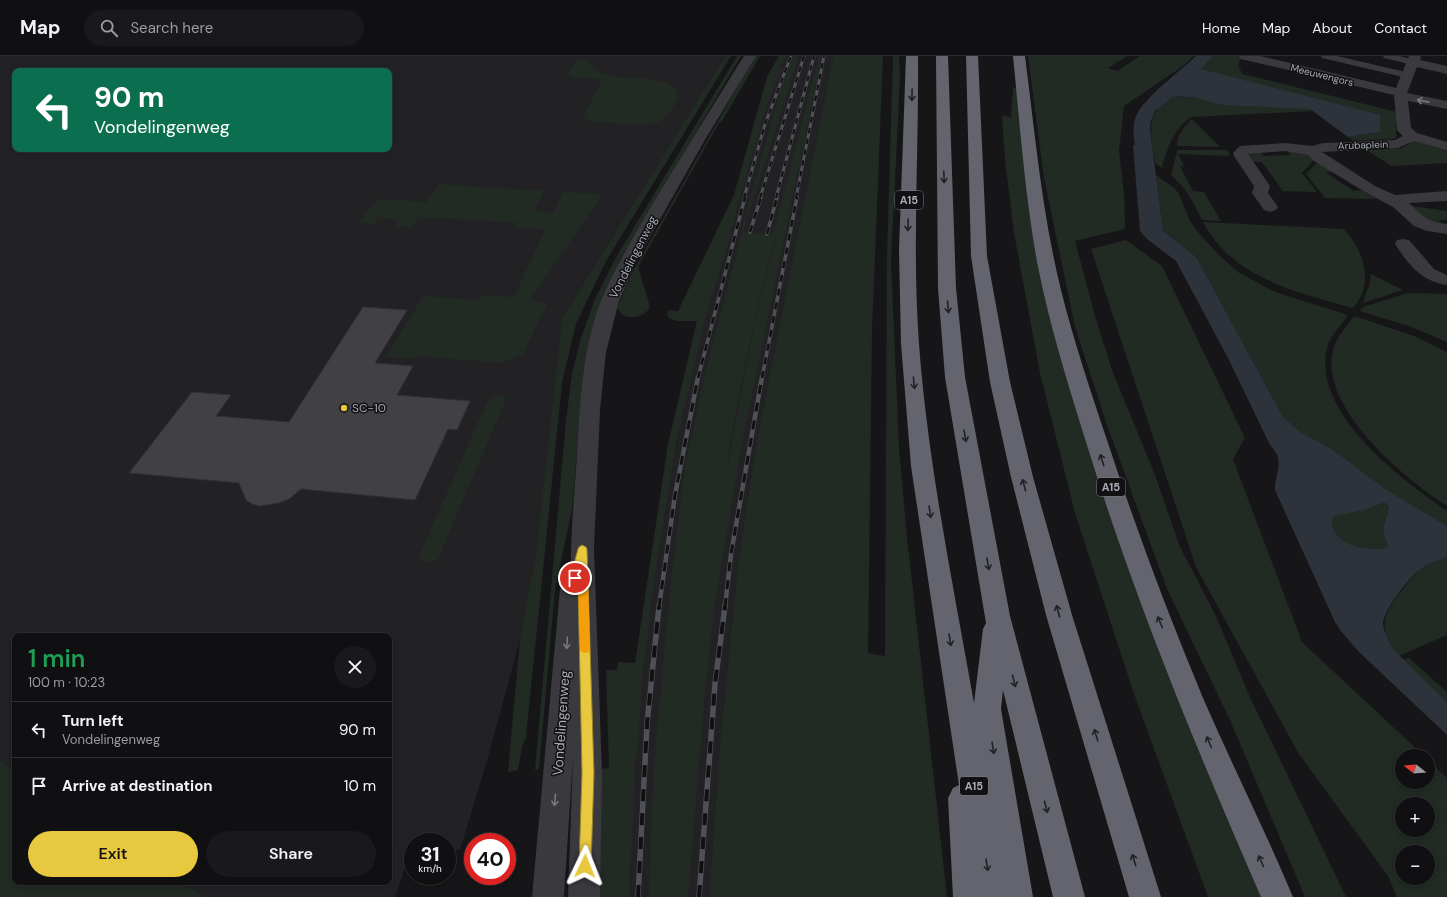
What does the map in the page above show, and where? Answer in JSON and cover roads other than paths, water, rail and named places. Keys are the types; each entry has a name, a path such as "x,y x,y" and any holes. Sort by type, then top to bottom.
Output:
{"highway":[{"name":"A15","path":"912,56 907,250 910,344 922,466 992,897"},
{"name":"A15","path":"942,56 942,138 947,288 955,377 997,616 1070,897"},
{"path":"972,56 979,256 1000,382 1022,477 1059,615 1145,897"},
{"name":"A15","path":"1019,56 1033,184 1046,259 1061,326 1076,378 1107,475 1148,591 1204,733 1277,897"},
{"name":"A15","path":"997,616 987,709 1017,897"},
{"name":"A15","path":"956,675 969,897"}],"street":[{"name":"Meeuwengors","path":"1245,56 1290,61 1400,95 1447,106"},
{"path":"1324,56 1407,75"},
{"path":"1387,56 1414,59 1447,70"},
{"name":"Vondelingenweg","path":"584,897 588,773 582,549 596,352 610,301 630,258 748,57"},
{"path":"1414,59 1400,95 1404,130 1412,136 1447,146"},
{"name":"Arubaplein","path":"1270,207 1260,193 1262,186 1241,156 1240,152 1245,149 1286,147 1313,151 1323,147 1398,144 1412,136"},
{"name":"Arubaplein","path":"1313,151 1319,158 1370,189 1394,200"},
{"path":"1394,200 1447,196"},
{"path":"1394,200 1401,204 1420,223 1431,227 1447,229"},
{"path":"1404,244 1429,274 1437,279 1447,280"},
{"name":"Vondelingenweg","path":"548,897 571,593 582,549"}],"railway":[{"path":"744,198 765,124 791,56"},
{"path":"760,198 804,56"},
{"path":"776,198 814,56"},
{"path":"796,198 824,56"},
{"path":"698,378 745,197"},
{"path":"750,232 761,197"},
{"path":"767,234 777,197"},
{"path":"762,378 797,197"},
{"path":"659,607 675,495 698,377"},
{"path":"725,607 731,554 762,377"},
{"path":"638,897 647,724 659,606"},
{"path":"699,897 715,684 725,606"}],"place":[{"name":"SC-10","path":"344,408"}]}
